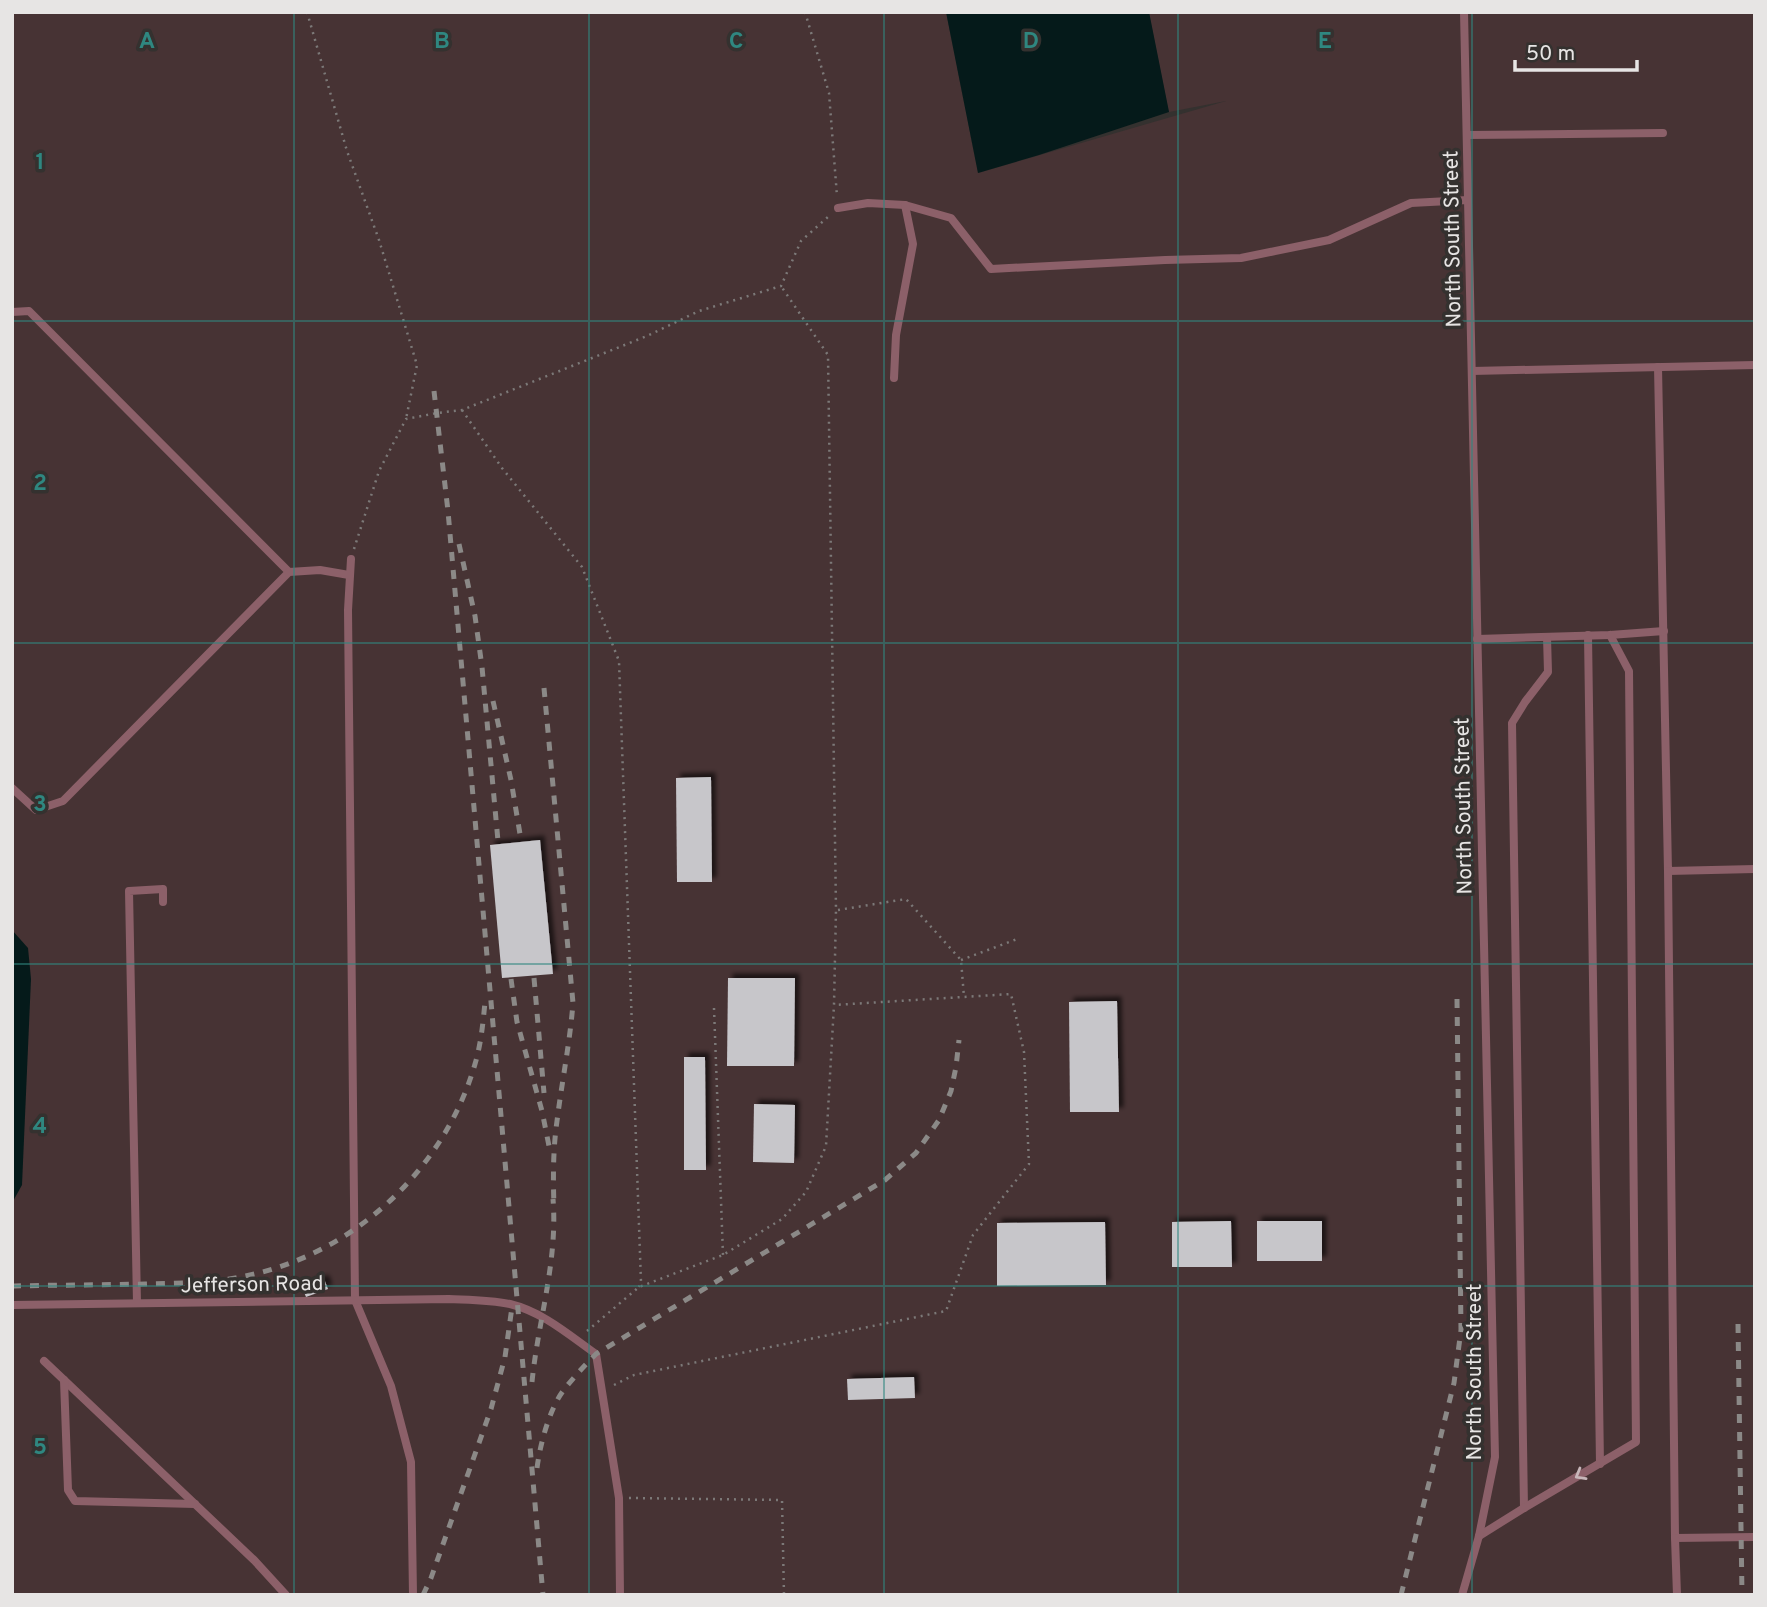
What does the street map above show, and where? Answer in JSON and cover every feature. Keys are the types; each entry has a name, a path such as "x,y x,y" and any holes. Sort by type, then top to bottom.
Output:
{"lane":[{"name":"North South Street","path":"1462,1595 1479,1536 1495,1457 1464,12"},
{"path":"1467,135 1663,132"},
{"path":"838,208 868,203 905,205 951,218 991,269 1241,258 1329,240 1411,203 1468,200"},
{"path":"894,378 895,335 912,244 905,205"},
{"path":"12,312 29,311 289,572"},
{"path":"1472,370 1755,365"},
{"path":"1658,367 1668,871 1677,1595"},
{"path":"351,559 348,624 355,1300 391,1385 411,1462 413,1595"},
{"path":"12,788 36,810 62,801 289,572 320,570 349,575"},
{"path":"1477,639 1664,631"},
{"path":"1588,635 1600,1464"},
{"path":"1479,1536 1636,1442 1629,671 1610,635"},
{"path":"1524,1508 1512,723 1548,672 1547,637"},
{"path":"1668,871 1755,869"},
{"path":"137,1303 129,891 163,889 163,902"},
{"name":"Jefferson Road","path":"12,1305 449,1299 492,1301 512,1305 542,1317 596,1354 602,1391"},
{"path":"44,1361 254,1560 286,1595"},
{"path":"64,1380 68,1490 75,1501 195,1504"},
{"path":"602,1391 619,1498 620,1595"},
{"path":"1675,1538 1755,1537"}],"path":[{"path":"307,12 347,151 379,240 417,365 406,419 379,471 351,559"},
{"path":"406,419 462,410 647,336 699,311 781,286 801,241 838,208 829,93 805,12"},
{"path":"576,1340 639,1287 723,1255 782,1219 806,1192 826,1146 836,910 828,355 781,286"},
{"path":"462,410 502,468 582,567 619,661 641,1282 639,1287"},
{"path":"836,910 906,899 961,960 964,997"},
{"path":"961,960 1020,938"},
{"path":"602,1391 634,1375 946,1311 973,1234 1029,1164 1024,1052 1011,994 834,1005"},
{"path":"714,1008 723,1255"},
{"path":"619,1498 782,1500 784,1595"}],"shaded area":[{"path":"12,12 946,12 978,173 1226,101 1169,112 1149,12 1755,12 1755,1595 12,1595"}],"water":[{"path":"946,12 1149,12 1169,112 978,173"},
{"path":"12,930 28,948 31,979 22,1185 12,1203"}],"building":[{"path":"711,777 712,882 677,882 676,778"},
{"path":"540,840 553,974 502,978 490,845"},
{"path":"728,978 795,978 794,1066 727,1066"},
{"path":"1117,1001 1119,1112 1070,1112 1069,1002"},
{"path":"684,1057 705,1057 706,1170 684,1170"},
{"path":"754,1104 795,1105 794,1163 753,1162"},
{"path":"1231,1221 1232,1267 1172,1267 1172,1222"},
{"path":"1257,1221 1322,1221 1322,1261 1257,1261"},
{"path":"1105,1222 1106,1285 997,1286 997,1223"},
{"path":"324,1279 328,1289 306,1297 302,1287"},
{"path":"914,1377 915,1398 848,1400 847,1379"}],"railway":[{"path":"434,391 448,511 543,1595"},
{"path":"459,544 475,616 482,667 498,841"},
{"path":"544,688 573,1003 556,1132 554,1207"},
{"path":"493,701 521,840"},
{"path":"534,978 544,1093"},
{"path":"511,979 517,1022 549,1146"},
{"path":"1401,1595 1454,1383 1461,1330 1457,999"},
{"path":"12,1286 224,1280 289,1264 326,1247 360,1226 391,1200 419,1170 442,1138 461,1102 475,1064 485,1002"},
{"path":"537,1468 553,1408 563,1391 596,1354 885,1180 916,1153 939,1120 951,1091 959,1040"},
{"path":"532,1382 553,1245 553,1199"},
{"path":"423,1595 491,1409 505,1357 512,1307"},
{"path":"1738,1324 1742,1595"}]}
